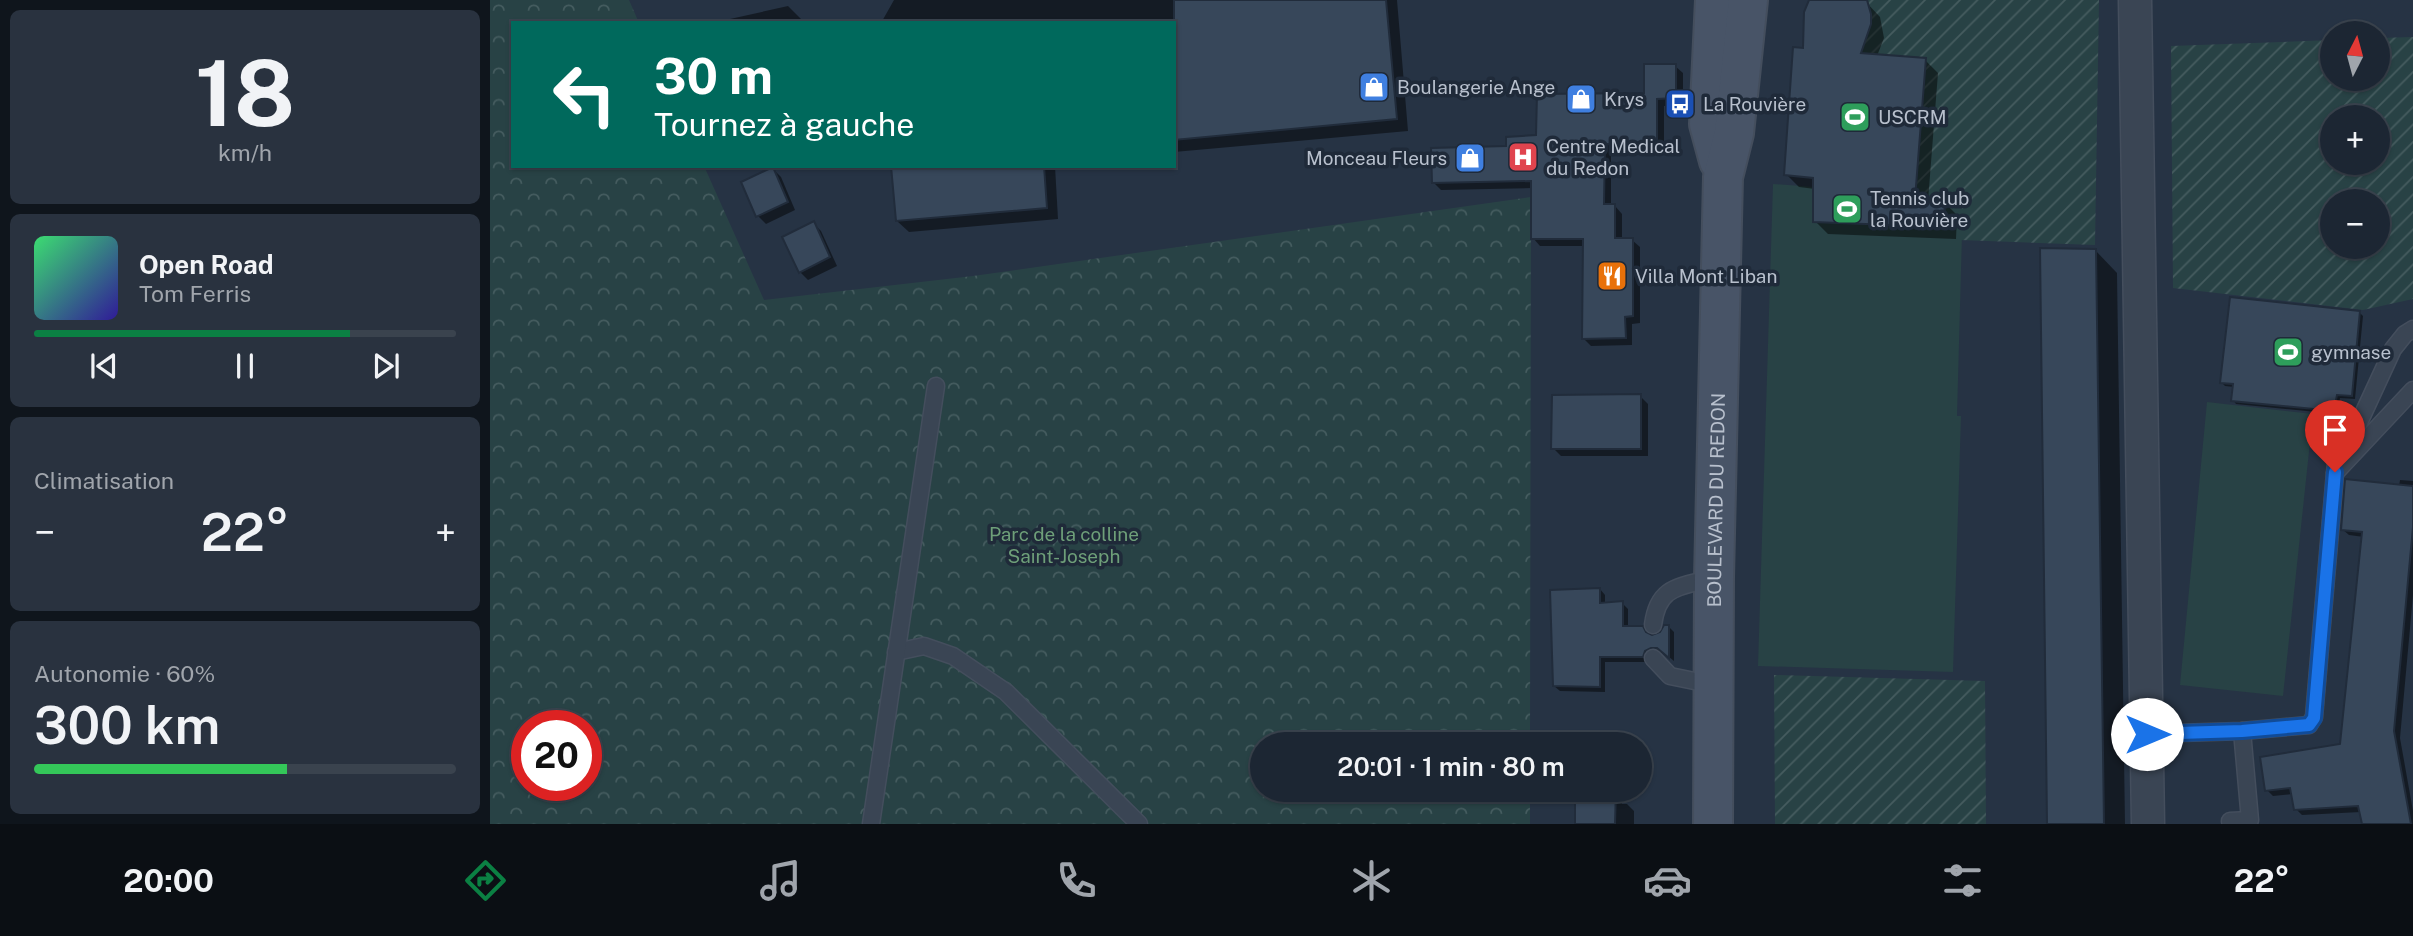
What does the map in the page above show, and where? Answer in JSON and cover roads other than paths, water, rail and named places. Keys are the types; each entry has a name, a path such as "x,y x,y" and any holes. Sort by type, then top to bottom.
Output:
{"street":[{"name":"BOULEVARD DU REDON","path":"1715,0 1709,124 1723,177"},
{"name":"BOULEVARD DU REDON","path":"1713,824 1714,578 1723,177 1734,133 1748,0"},
{"path":"2135,0 2148,824"}],"lane":[{"path":"2147,734 2242,731 2309,725 2314,718 2338,446 2357,427 2393,349 2413,328"},
{"path":"871,824 936,386"},
{"path":"2335,472 2413,390"},
{"path":"1653,625 1656,606 1669,590 1714,578"},
{"path":"896,652 924,646 953,656 1006,692 1139,824"},
{"path":"1653,658 1670,676 1714,685"},
{"path":"2230,821 2250,820 2242,731"}],"place":[{"name":"Boulangerie Ange","path":"1374,87"},
{"name":"Krys","path":"1581,99"},
{"name":"La Rouvière","path":"1680,104"},
{"name":"USCRM","path":"1855,117"},
{"name":"Centre Medical du Redon","path":"1523,157"},
{"name":"Monceau Fleurs","path":"1470,158"},
{"name":"Tennis club la Rouvière","path":"1847,209"},
{"name":"Villa Mont Liban","path":"1612,276"},
{"name":"gymnase","path":"2288,352"}],"park label":[{"name":"Parc de la colline Saint-Joseph","path":"1064,545"}]}
